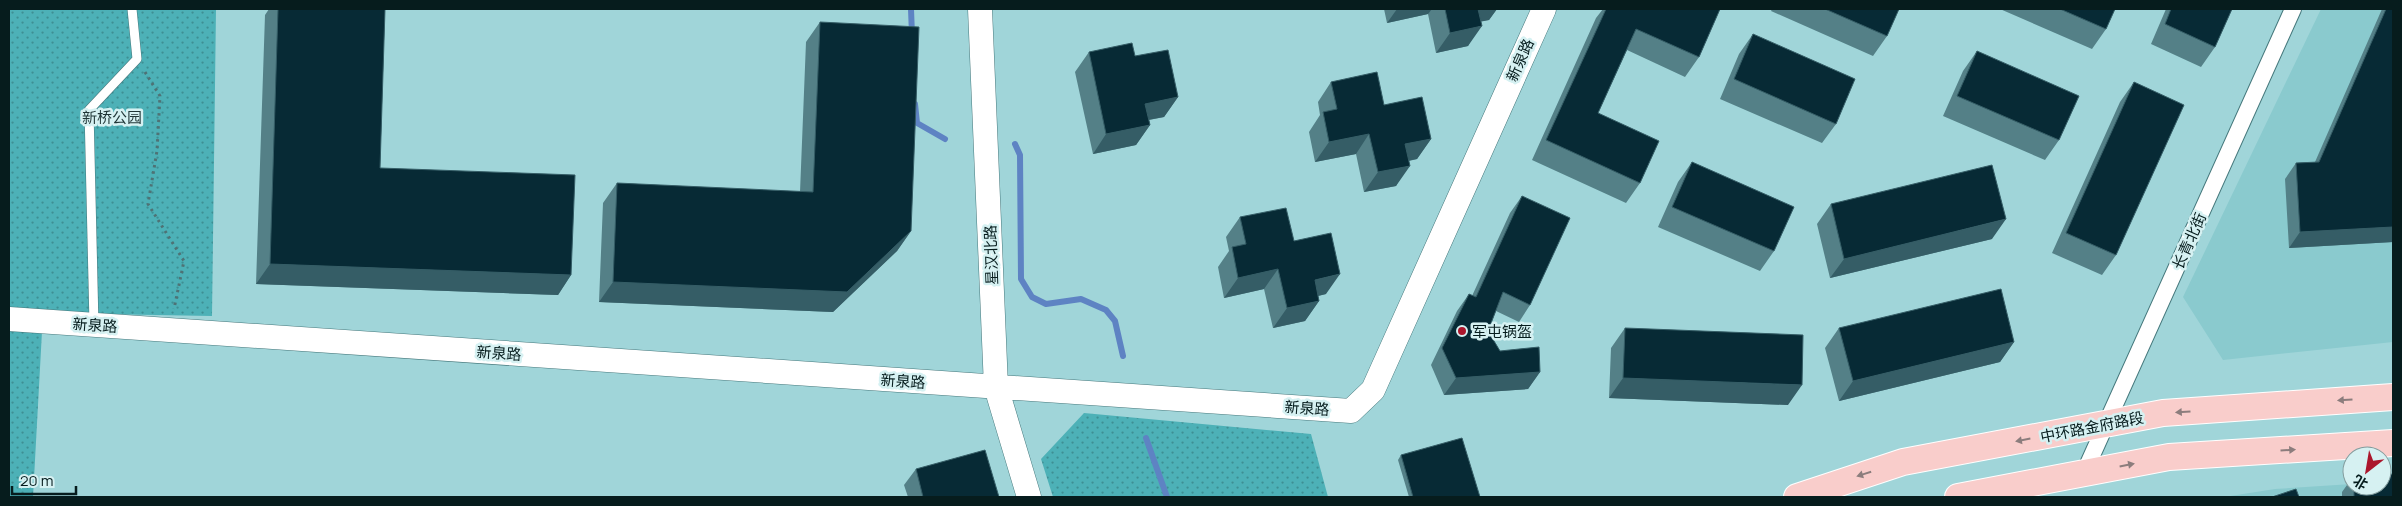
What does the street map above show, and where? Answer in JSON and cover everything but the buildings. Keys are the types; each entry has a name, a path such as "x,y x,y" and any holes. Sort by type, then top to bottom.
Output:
{"main road":[{"name":"中环路金府路段","path":"1797,497 1903,462 2163,413 2393,397"},
{"path":"1958,497 2169,457 2393,443"}],"street":[{"name":"星汉北路","path":"980,9 996,387 1030,497"},
{"name":"新泉路","path":"9,319 1351,411 1373,390 1544,9"},
{"name":"长青北街","path":"2084,473 2293,9"}],"lane":[{"path":"94,325 89,110 137,59 132,9"}],"path":[{"path":"137,59 160,96 157,152 148,204 184,261 170,330"}],"shaded area":[{"path":"2321,9 2393,9 2393,342 2223,360 2183,297"},
{"path":"2342,485 2342,496 2393,497 2224,497 2275,489"}],"green space":[{"name":"新桥公园","path":"9,9 216,9 212,316 43,313 33,497 9,497"},
{"path":"1084,413 1311,434 1328,497 1053,497 1041,459"}],"waterway":[{"path":"911,9 912,35"},
{"path":"915,104 917,123 945,139"},
{"path":"1015,144 1020,155 1021,279 1032,297 1046,304 1081,299 1106,310 1115,321 1123,356"},
{"path":"1146,438 1167,497"}],"place":[{"name":"军屯锅盔","path":"1462,331"}]}
